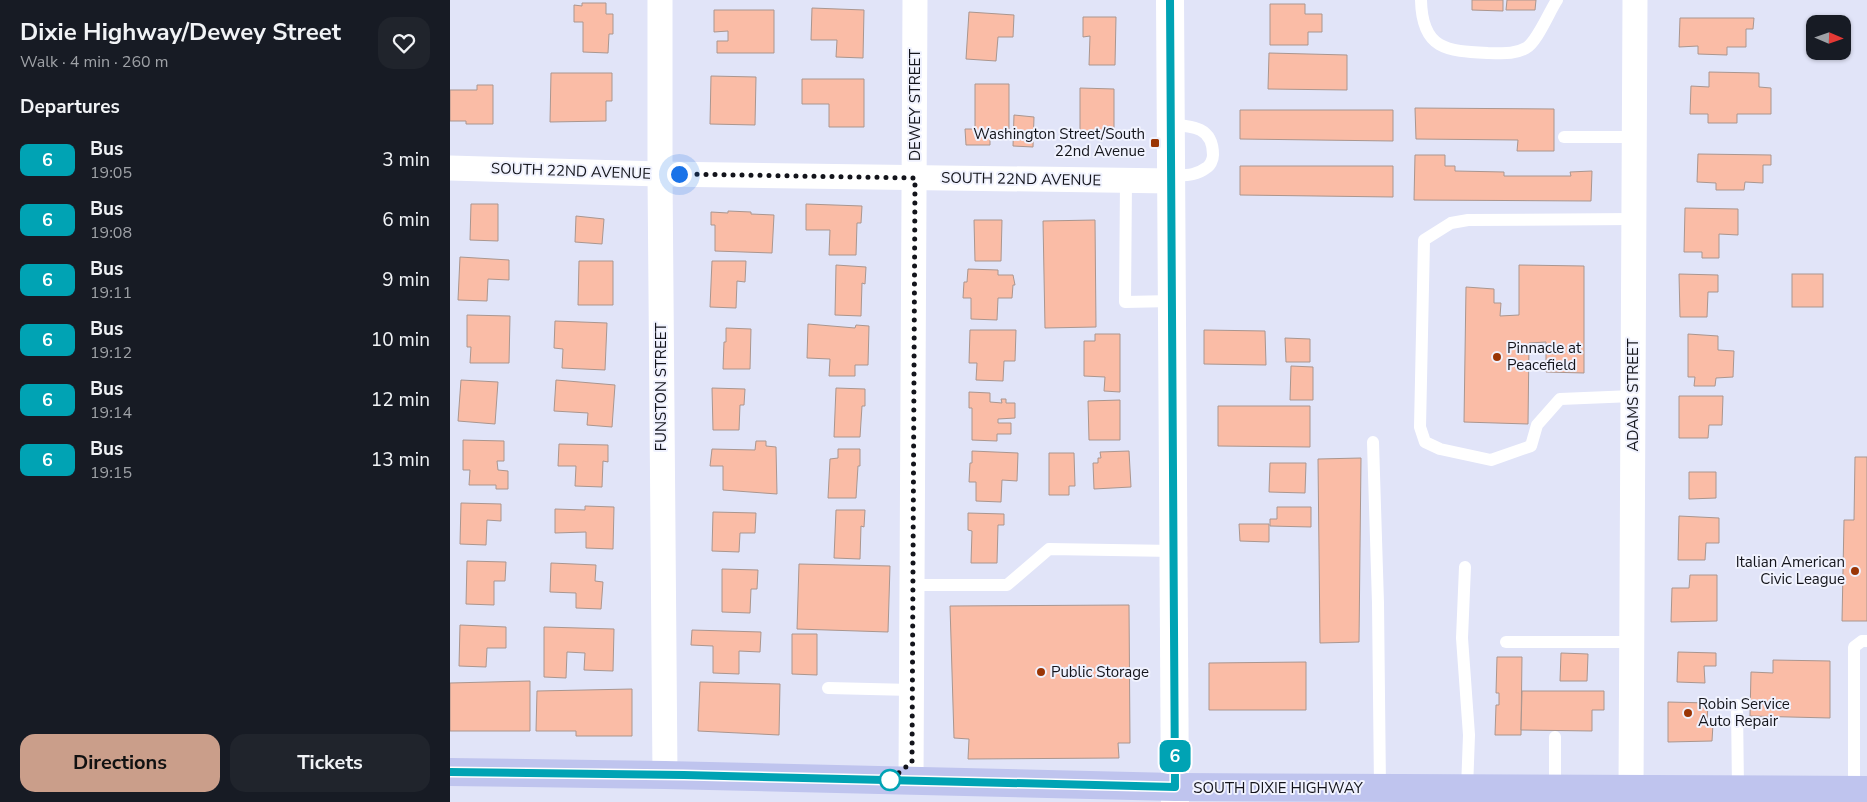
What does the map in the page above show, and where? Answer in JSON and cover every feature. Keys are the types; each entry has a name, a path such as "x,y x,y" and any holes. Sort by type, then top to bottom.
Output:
{"main road":[{"name":"SOUTH DIXIE HIGHWAY","path":"450,772 912,780 1175,794 1380,788 1861,790"}],"street":[{"name":"FUNSTON STREET","path":"660,0 665,775"},
{"name":"DEWEY STREET","path":"912,780 915,0"},
{"path":"1170,0 1175,794"},
{"name":"ADAMS STREET","path":"1631,789 1635,0"},
{"name":"SOUTH 22ND AVENUE","path":"450,168 915,178 1126,181 1172,179"}],"lane":[{"path":"1422,0 1422,14 1426,27 1432,38 1441,46 1455,52 1514,54 1527,48 1536,39 1557,0"},
{"path":"1171,125 1199,128 1209,136 1213,158 1209,167 1202,171 1172,179"},
{"path":"1564,137 1634,137"},
{"path":"1126,181 1125,302 1172,301"},
{"path":"1633,396 1560,399 1537,425 1531,446 1491,460 1440,449 1425,442 1420,427 1424,240 1451,223 1468,220 1634,218"},
{"path":"1373,442 1378,603 1380,788"},
{"path":"914,585 1007,585 1049,549 1174,551"},
{"path":"1465,568 1462,638 1469,735 1467,789"},
{"path":"1861,790 1854,647 1862,641 1867,641"},
{"path":"1506,642 1632,642"},
{"path":"828,688 912,690"},
{"path":"1737,705 1738,790"},
{"path":"1555,737 1555,789"}],"building":[{"path":"1472,0 1503,0 1503,11 1472,10"},
{"path":"1507,0 1536,0 1535,10 1506,10"},
{"path":"582,3 606,3 606,14 613,14 613,34 609,34 608,53 583,52 583,22 574,22 574,5 582,6"},
{"path":"1270,4 1305,4 1305,14 1322,14 1322,32 1308,32 1308,45 1270,45"},
{"path":"812,8 864,10 863,58 836,57 837,40 811,40"},
{"path":"714,10 774,10 774,53 717,53 717,41 728,41 728,31 714,32"},
{"path":"969,12 1014,15 1013,37 998,37 996,61 966,59"},
{"path":"1083,17 1116,17 1115,65 1089,65 1090,36 1083,37"},
{"path":"1680,18 1754,18 1753,29 1746,29 1746,47 1727,47 1727,55 1698,54 1698,46 1679,47"},
{"path":"1269,53 1347,55 1347,90 1268,89"},
{"path":"1709,72 1759,73 1759,87 1771,88 1771,114 1737,114 1737,123 1708,123 1708,114 1690,114 1691,86 1709,87"},
{"path":"551,73 612,73 612,101 606,101 606,121 550,122"},
{"path":"711,76 756,77 755,125 710,124"},
{"path":"802,79 864,79 864,127 829,127 829,104 802,104"},
{"path":"975,84 1009,84 1009,131 990,131 990,145 966,145 965,129 975,129"},
{"path":"477,85 493,85 493,124 466,124 466,121 450,121 450,90 477,90"},
{"path":"1080,88 1114,89 1114,135 1080,135"},
{"path":"1415,108 1554,109 1554,151 1517,151 1518,140 1416,139"},
{"path":"1240,110 1393,110 1393,141 1240,139"},
{"path":"1014,115 1034,117 1033,147 1013,146"},
{"path":"1698,154 1771,155 1771,165 1763,165 1763,183 1745,182 1744,190 1716,190 1716,183 1697,182"},
{"path":"1415,155 1445,155 1445,166 1455,166 1455,171 1504,172 1504,176 1571,176 1570,172 1592,171 1591,201 1414,200"},
{"path":"1240,166 1393,166 1393,197 1240,195"},
{"path":"471,204 498,204 498,241 470,240"},
{"path":"806,204 862,206 861,223 857,223 856,255 829,255 830,230 806,230"},
{"path":"1685,208 1738,209 1738,235 1719,234 1719,258 1702,258 1702,252 1684,252"},
{"path":"728,211 774,215 772,253 715,251 715,225 711,225 711,212 728,213"},
{"path":"576,216 604,219 602,244 575,242"},
{"path":"974,220 1002,220 1001,261 975,261"},
{"path":"1095,220 1096,327 1045,328 1043,221"},
{"path":"460,257 509,260 509,280 488,279 487,301 458,300"},
{"path":"579,261 613,261 613,305 578,305"},
{"path":"712,261 746,261 745,282 737,281 736,308 710,307"},
{"path":"836,265 866,267 865,284 862,283 861,316 835,315"},
{"name":"Pinnacle at Peacefield","path":"1519,265 1584,266 1584,373 1546,372 1546,342 1529,343 1528,424 1464,422 1466,287 1494,289 1494,303 1501,303 1500,316 1519,315"},
{"path":"968,269 998,270 998,275 1013,275 1015,285 1013,285 1012,298 998,298 997,320 971,319 971,298 963,298 964,282 967,282"},
{"path":"1679,274 1718,275 1718,292 1708,292 1707,317 1680,317"},
{"path":"1792,274 1823,274 1823,307 1792,307"},
{"path":"467,315 510,316 509,363 470,363 471,347 467,347"},
{"path":"555,321 607,323 605,370 562,368 563,349 554,348"},
{"path":"808,324 855,328 856,325 869,326 868,365 855,365 855,376 829,376 830,359 807,358"},
{"path":"726,328 751,329 750,369 723,369"},
{"path":"970,330 1016,330 1015,361 1004,361 1003,381 976,380 977,363 969,363"},
{"path":"1204,330 1265,331 1266,365 1204,364"},
{"path":"1095,334 1120,334 1120,392 1104,391 1105,377 1084,376 1084,341 1095,341"},
{"path":"1688,334 1718,336 1718,350 1734,351 1733,377 1716,378 1715,386 1694,386 1695,377 1688,377"},
{"path":"1285,338 1310,339 1310,362 1286,362"},
{"path":"1291,366 1313,367 1313,400 1290,400"},
{"path":"461,380 498,382 495,424 458,421"},
{"path":"556,380 615,385 612,427 587,425 588,413 554,411"},
{"path":"712,388 745,389 744,405 740,405 739,430 713,430"},
{"path":"836,388 865,389 865,406 862,406 860,437 834,437"},
{"path":"969,392 990,393 990,402 1002,403 1001,399 1006,399 1006,403 1015,403 1015,418 998,419 998,423 1011,423 1011,434 997,434 997,441 972,440 972,408 969,408"},
{"path":"1679,396 1723,396 1722,425 1709,425 1708,438 1679,438"},
{"path":"1120,400 1120,440 1089,440 1088,401"},
{"path":"1218,406 1310,406 1310,447 1218,446"},
{"path":"463,440 504,441 504,461 497,461 498,470 508,471 508,489 496,489 496,485 469,485 470,470 463,470"},
{"path":"756,441 766,441 766,446 776,447 777,494 723,490 723,466 710,466 712,449 755,450"},
{"path":"559,444 608,445 608,462 603,461 602,487 575,486 576,466 558,466"},
{"path":"838,449 860,449 856,498 828,498 830,459 838,458"},
{"path":"972,451 1018,453 1017,481 1002,480 1001,502 976,501 976,482 969,482"},
{"path":"1129,451 1131,487 1094,489 1093,463 1098,463 1098,458 1101,458 1100,452"},
{"path":"1049,453 1074,453 1075,486 1069,486 1069,495 1049,495"},
{"name":"Italian American Civic League","path":"1855,457 1867,457 1867,621 1842,621 1844,520 1854,520"},
{"path":"1361,458 1359,642 1320,643 1318,459"},
{"path":"1270,463 1306,463 1305,493 1269,492"},
{"path":"1689,472 1716,472 1716,498 1689,499"},
{"path":"461,503 501,504 501,521 487,520 486,545 460,544"},
{"path":"585,506 614,507 613,549 586,548 586,532 555,533 555,509 585,510"},
{"path":"1277,507 1311,507 1311,527 1270,526 1270,519 1277,519"},
{"path":"836,510 865,510 864,527 861,526 860,559 834,558"},
{"path":"713,512 756,513 755,533 740,533 739,552 712,551"},
{"path":"968,513 1004,514 1004,525 998,525 997,563 971,563 972,531 968,530"},
{"path":"1679,516 1719,518 1719,543 1706,543 1705,560 1678,560"},
{"path":"1239,524 1269,524 1269,542 1240,541"},
{"path":"467,561 506,562 505,581 494,581 494,605 466,604"},
{"path":"551,563 596,565 595,581 603,582 601,609 576,608 576,593 550,592"},
{"path":"799,564 890,566 888,632 797,629"},
{"path":"722,569 758,570 757,589 751,589 750,613 722,612"},
{"path":"1690,575 1717,575 1717,621 1671,622 1672,588 1689,588"},
{"name":"Public Storage","path":"1129,605 1130,743 1118,743 1119,758 968,759 969,739 954,738 950,606"},
{"path":"460,625 506,627 506,648 487,648 486,667 459,666"},
{"path":"544,627 614,629 613,671 584,670 585,653 567,652 566,678 544,677"},
{"path":"692,630 761,632 760,652 739,651 739,674 713,673 713,646 691,645"},
{"path":"792,634 817,634 817,675 792,674"},
{"path":"1678,652 1716,653 1716,666 1704,666 1705,683 1677,682"},
{"path":"1561,653 1588,654 1587,681 1560,681"},
{"path":"1497,657 1522,657 1521,735 1495,735 1496,705 1499,705 1499,693 1496,693"},
{"path":"1773,660 1830,661 1830,718 1750,716 1751,672 1773,673"},
{"path":"1306,662 1306,710 1209,710 1209,663"},
{"path":"530,681 530,731 450,731 450,683"},
{"path":"700,682 780,684 779,735 698,731"},
{"path":"632,689 632,736 576,736 576,731 536,731 537,691"},
{"path":"1522,691 1604,691 1604,710 1592,710 1592,731 1521,730"},
{"name":"Robin Service Auto Repair","path":"1668,702 1708,703 1707,723 1713,724 1712,741 1668,742"}],"bus line":[{"name":"6","path":"450,772 684,775 1175,787 1170,0"}],"place":[{"name":"Washington Street/South 22nd Avenue","path":"1155,143"},
{"name":"Pinnacle at Peacefield","path":"1497,357"},
{"name":"Italian American Civic League","path":"1855,571"},
{"name":"Public Storage","path":"1041,672"},
{"name":"Robin Service Auto Repair","path":"1688,713"}],"route":[{"path":"679,174 915,178 912,762 890,780"}]}
